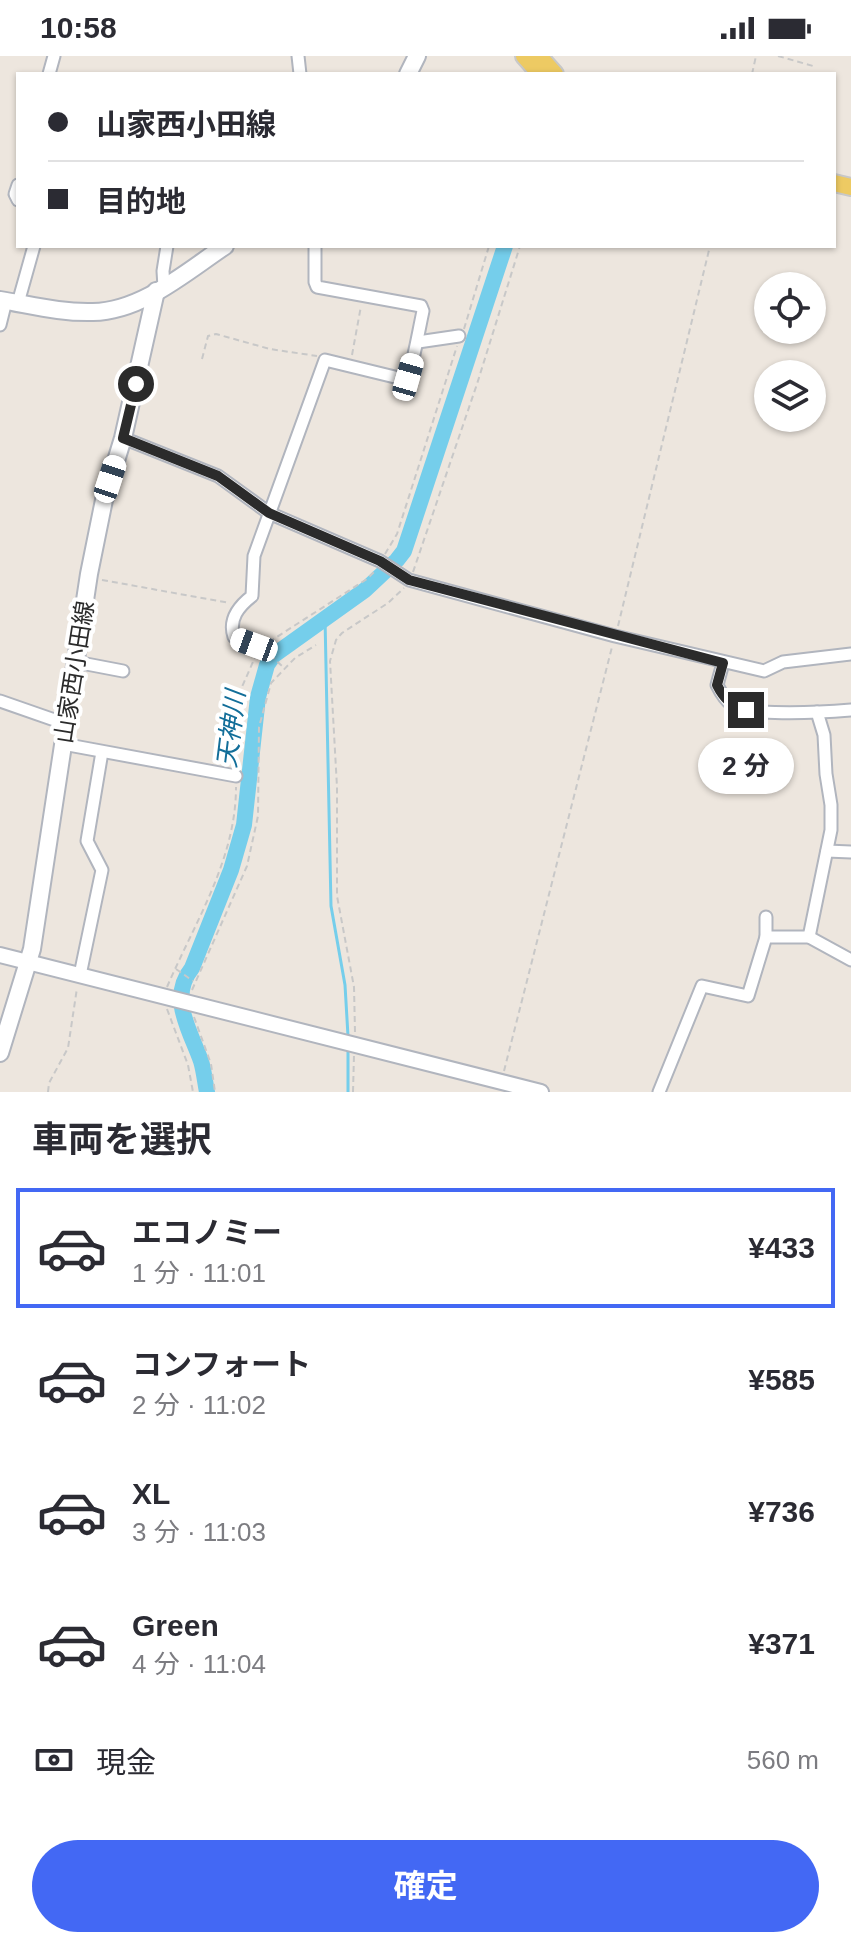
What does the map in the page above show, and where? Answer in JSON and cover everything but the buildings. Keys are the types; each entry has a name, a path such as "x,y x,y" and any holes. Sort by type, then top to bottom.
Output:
{"main road":[{"path":"524,56 548,72"},
{"path":"8,301 52,309 95,312 118,309 160,289 222,248"},
{"name":"山家西小田線","path":"0,1053 28,962 104,500 123,438 160,289"}],"street":[{"path":"0,325 33,248"},
{"path":"160,289 167,248"},
{"path":"262,647 234,637 231,632 239,606 252,596 254,556 325,360 403,379 408,377 423,311 421,306 317,287 315,248"},
{"path":"418,342 459,336"},
{"path":"123,438 218,476 269,513 382,562 406,577 615,636 764,671 783,662 851,654"},
{"path":"76,662 123,671"},
{"path":"723,663 717,685 733,706 746,710 851,710"},
{"path":"0,701 66,724"},
{"path":"809,937 827,851 831,805 824,735 817,712"},
{"path":"63,744 236,776"},
{"path":"80,975 102,870 87,841 102,752"},
{"path":"827,851 851,852"},
{"path":"659,1092 702,986 748,996 766,937 766,917"},
{"path":"766,937 809,937 851,960"},
{"path":"0,955 541,1092"}],"path":[{"path":"778,56 813,66"},
{"path":"193,1092 188,1065 167,1008 167,998 175,968 226,855 236,807 235,727 238,696 246,672 262,647 378,569 397,534 488,248"},
{"path":"353,1092 354,987 337,896 337,787 330,661 336,640 342,633 388,603 417,563 519,248"},
{"path":"501,1083 710,248"},
{"path":"352,355 363,293"},
{"path":"202,359 208,336 216,334 325,360"},
{"path":"89,578 239,606"},
{"path":"215,1092 211,1064 191,1004 194,982 247,866 258,816 259,727 271,683 284,667 316,645"},
{"path":"262,647 284,667"},
{"path":"175,968 194,982"},
{"path":"48,1092 49,1083 68,1048 80,975"}],"waterway":[{"name":"天神川","path":"207,1092 201,1061 183,1014 182,991 231,870 244,825 258,697 267,665 274,655 365,590 404,551 504,248"},
{"path":"325,618 331,906 345,985 348,1036"},
{"path":"348,1048 348,1092"}],"route":[{"path":"136,384 123,438 218,476 269,513 380,561 409,580 723,663 717,685 733,706 746,710"}]}
